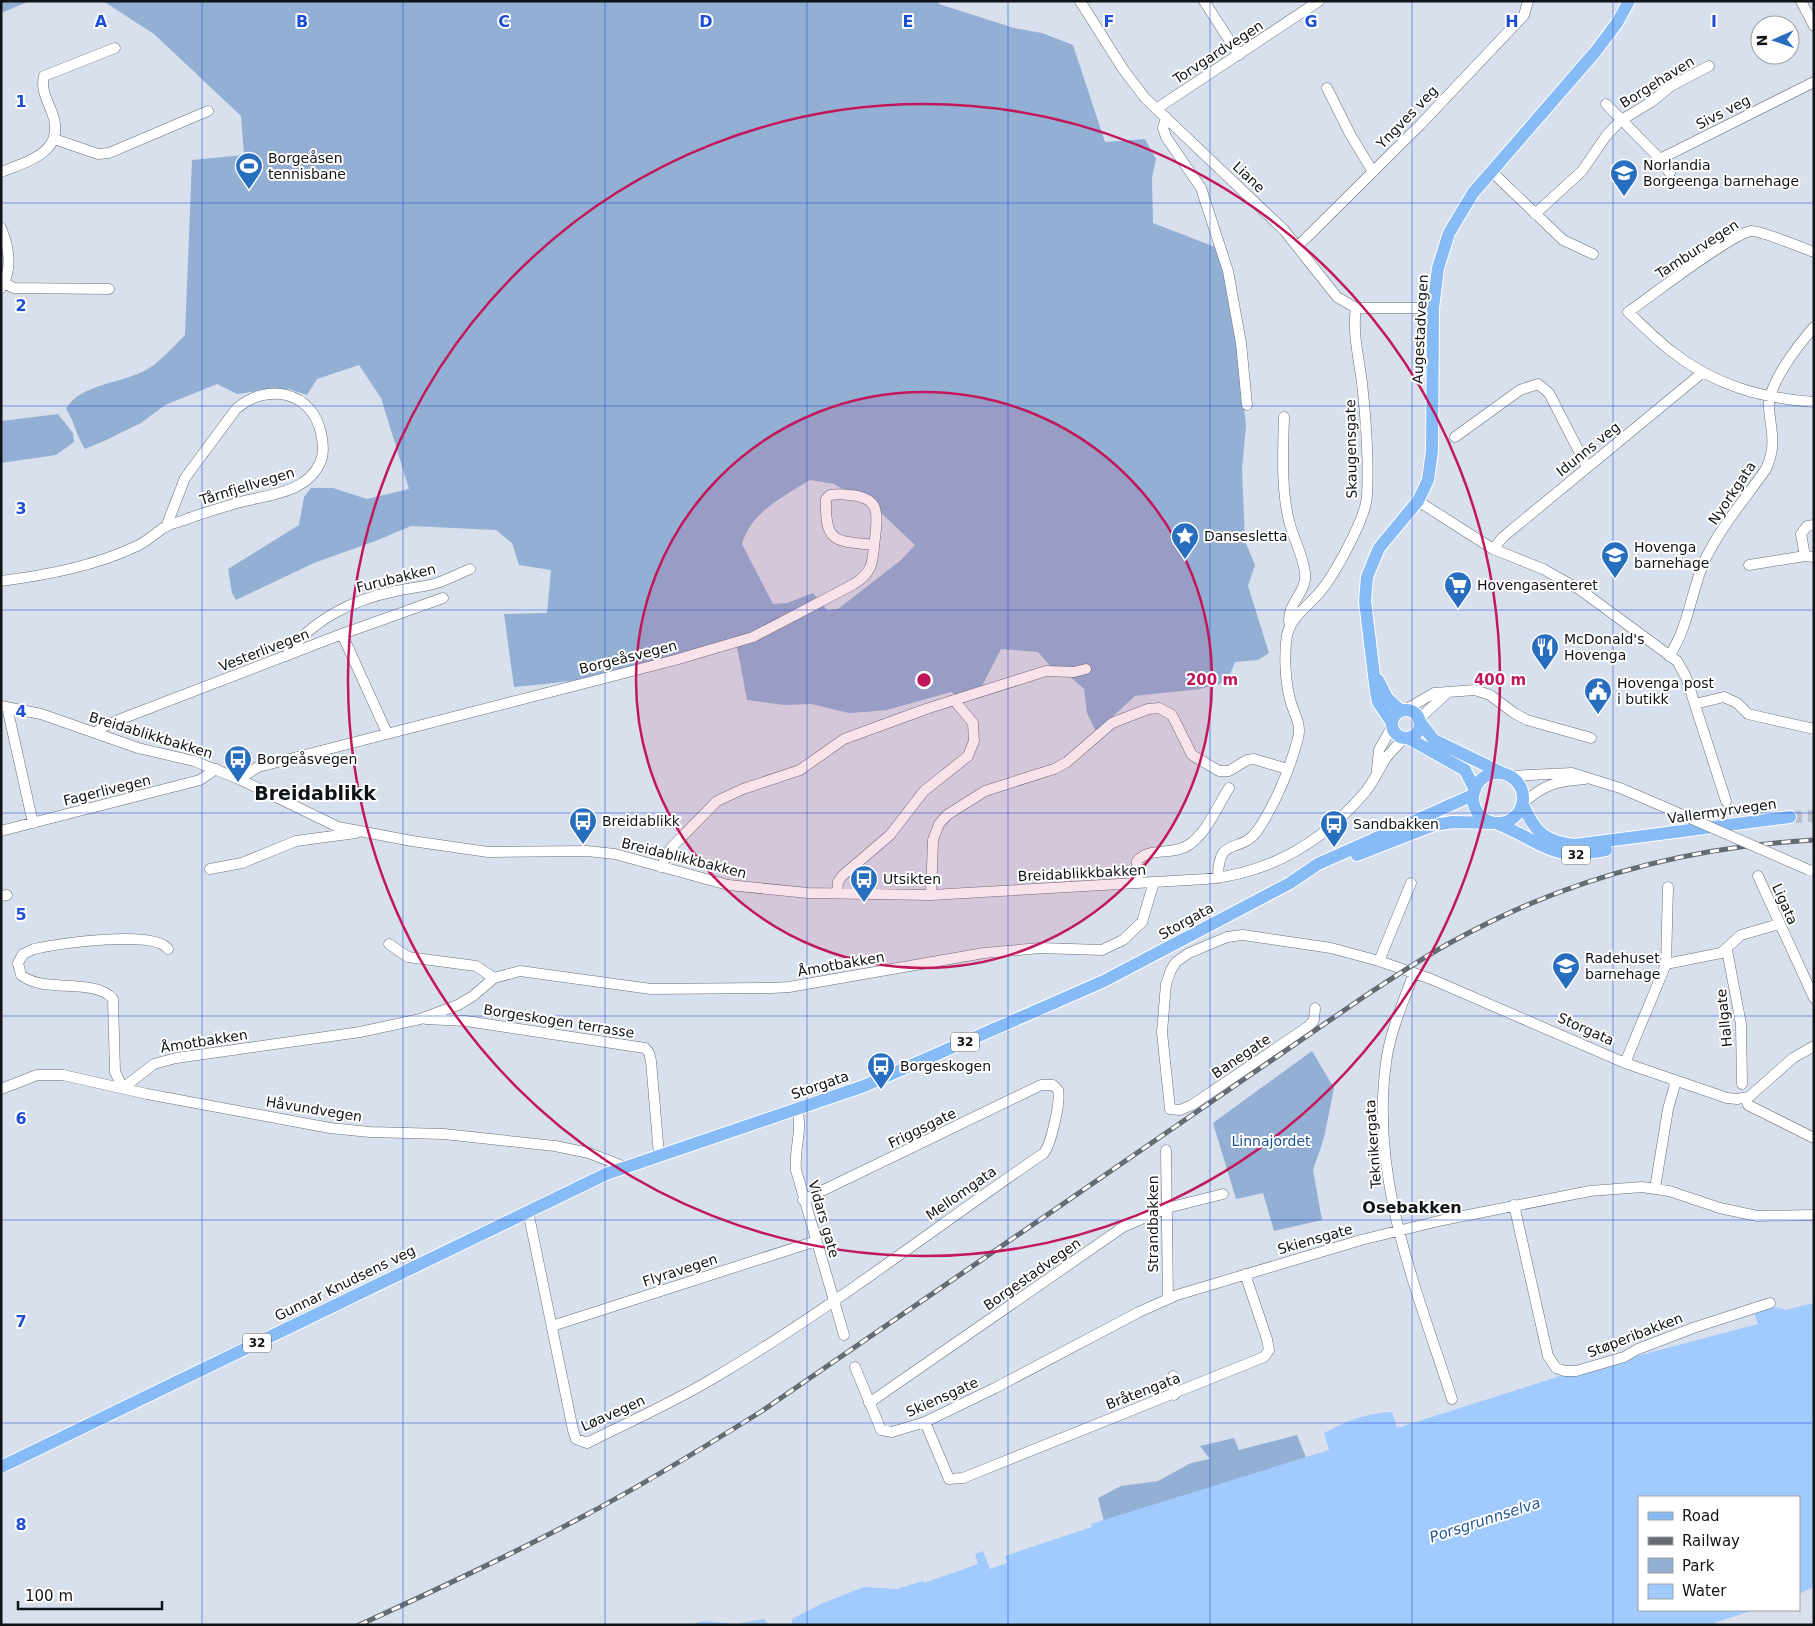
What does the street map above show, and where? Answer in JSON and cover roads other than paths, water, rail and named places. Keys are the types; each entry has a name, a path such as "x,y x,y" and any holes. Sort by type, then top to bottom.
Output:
{"main road":[{"name":"Augestadvegen","path":"1392,725 1378,702 1365,601 1367,577 1379,548 1418,501 1428,480 1431,466 1433,308 1438,268 1449,233 1465,204 1491,171 1596,51 1617,24 1629,1"},
{"name":"Augestadvegen","path":"1374,673 1387,698 1403,711"},
{"path":"1474,792 1465,770 1396,734 1392,725 1394,716 1403,711 1413,712 1428,734 1442,745 1506,775"},
{"path":"1405,738 1418,732 1419,720"},
{"name":"32","path":"1496,823 1478,813 1474,806 1474,792 1485,777 1506,775 1522,789 1523,804"},
{"name":"Storgata","path":"1290,883 1318,864 1474,792"},
{"path":"1496,823 1510,821 1516,816 1523,804"},
{"name":"Vallermyrvegen","path":"1523,804 1534,827 1541,834 1560,843 1587,845 1635,836 1659,835 1716,825 1790,818"},
{"name":"Storgata","path":"513,1218 625,1166 864,1086 1104,981 1290,883 1434,825 1454,822 1496,823"},
{"name":"Vallermyrvegen","path":"1496,823 1544,848 1561,853 1579,855 1636,843 1659,835"},
{"name":"Gunnar Knudsens veg","path":"1,1467 513,1218"}],"street":[{"name":"Liane","path":"1080,1 1123,69 1156,109 1260,206 1298,246 1337,297 1356,308"},
{"path":"1204,1 1239,55"},
{"name":"Torvgardvegen","path":"1156,109 1320,1"},
{"name":"Yngves veg","path":"1298,246 1373,172 1524,14 1528,1"},
{"path":"1801,1 1814,26"},
{"path":"1,172 36,158 46,150 54,139 54,116 42,85 44,76 115,48"},
{"name":"Borgehaven","path":"1535,214 1582,171 1606,136 1620,121 1651,102 1671,86 1709,66"},
{"name":"Sivs veg","path":"1660,159 1814,82"},
{"path":"1327,88 1350,134 1373,172"},
{"name":"Borgehaven","path":"1606,104 1620,121 1635,132 1660,159"},
{"path":"54,139 98,154 109,153 208,111"},
{"path":"1166,118 1163,128 1166,137 1201,188 1228,270 1241,343 1247,405"},
{"path":"1660,159 1670,173"},
{"path":"1491,171 1563,240 1593,254"},
{"path":"1,228 9,252 8,267 3,285 14,288 108,289"},
{"name":"Tamburvegen","path":"1702,372 1671,351 1628,312 1729,242 1751,231 1814,252"},
{"path":"1356,308 1433,308"},
{"name":"Skaugensgate","path":"1290,626 1320,593 1365,510 1365,413 1356,332 1356,308"},
{"path":"1770,398 1793,352 1814,327"},
{"path":"1702,372 1752,394 1770,398 1814,402"},
{"name":"Idunns veg","path":"1493,549 1503,537 1702,372"},
{"path":"1456,437 1520,390 1538,384 1549,393 1587,467"},
{"name":"Tårnfjellvegen","path":"1,580 86,564 149,541 166,527 239,502 276,494 305,482 321,463 323,450 319,424 311,409 290,396 276,393 246,401 236,409 184,478 166,527"},
{"name":"Nyorkgata","path":"1669,656 1680,633 1705,561 1714,544 1766,469 1772,456 1774,440 1769,408 1770,398"},
{"path":"1218,878 1218,868 1222,853 1230,846 1246,841 1256,831 1280,788 1300,730 1289,697 1286,649 1290,626 1289,615 1305,584 1305,572 1288,519 1283,452 1284,417"},
{"name":"Borgeåsvegen","path":"238,779 258,767 674,660 753,637 864,578 870,569 874,545 877,520 873,504 868,499 856,495 830,495 826,499 825,523 831,534 845,542 874,545"},
{"path":"1418,501 1493,549 1564,579 1669,656 1682,669 1726,801"},
{"path":"1749,565 1809,557 1801,534 1808,526 1814,525"},
{"name":"Furubakken","path":"286,656 294,645 338,610 375,596 434,584 470,569"},
{"name":"Vesterlivegen","path":"96,732 121,718 342,634 444,598"},
{"path":"342,634 387,734"},
{"path":"660,867 671,848 717,801 743,789 800,770 844,739 954,700 1046,671 1074,672 1086,670"},
{"path":"1403,711 1434,693 1484,691 1514,713 1528,720 1591,738"},
{"path":"1419,720 1448,692"},
{"path":"1695,704 1724,697 1737,703 1748,714 1814,729"},
{"path":"837,893 838,882 842,876 890,835 924,791 950,772 973,749 973,723 954,700"},
{"path":"4,706 33,823"},
{"name":"Breidablikkbakken","path":"4,706 41,714 138,748 194,761 238,779 320,819 359,832 488,852 587,851 615,854 704,880 748,888 837,893 931,895 1218,878 1241,875 1267,866 1299,850 1348,810 1366,791 1387,756 1405,738"},
{"path":"931,895 932,840 939,824 947,815 985,791 1054,769 1067,762 1112,723 1148,709 1159,708 1172,715 1178,723 1192,755 1219,771 1229,771 1248,760 1254,759 1287,769"},
{"name":"Breidablikkbakken","path":"1376,773 1379,750 1392,725"},
{"name":"Fagerlivegen","path":"1,831 200,780 216,769"},
{"path":"1506,775 1572,773 1620,788 1811,871"},
{"path":"1523,804 1539,790 1552,783 1589,779"},
{"path":"1138,883 1137,862 1140,858 1155,852 1179,850 1193,842 1228,788"},
{"path":"210,869 242,863 296,841 359,832"},
{"name":"Ligata","path":"1758,876 1814,998"},
{"name":"Åmotbakken","path":"123,1088 154,1064 176,1058 360,1032 420,1019 458,1005 473,996 494,978 520,971 535,971 651,989 789,987 984,953 1040,948 1102,950 1123,940 1142,922 1154,882"},
{"path":"1379,961 1411,883"},
{"path":"1625,1063 1666,964 1668,886"},
{"path":"1666,964 1714,955 1727,950 1741,935 1779,924"},
{"name":"Storgata","path":"1170,1109 1162,1032 1165,992 1171,970 1176,962 1189,953 1227,937 1244,935 1331,948 1379,961 1414,973 1625,1063 1709,1092 1737,1099 1746,1098"},
{"path":"123,1088 115,1072 113,999 109,995 90,989 33,982 22,975 18,963 24,954 34,949 110,939 158,942 168,949"},
{"path":"389,944 408,957 476,966 494,978"},
{"name":"Hallgate","path":"1727,950 1737,994 1741,1024 1742,1084"},
{"name":"Teknikergata","path":"1414,973 1393,1031 1388,1055 1383,1103 1386,1164 1392,1206 1398,1230 1452,1399"},
{"name":"Banegate","path":"1170,1109 1180,1110 1192,1105 1309,1026 1314,1020 1315,1008"},
{"name":"Borgeskogen terrasse","path":"420,1019 466,1021 645,1048 649,1053 651,1061 659,1155"},
{"path":"1814,1046 1793,1058 1758,1091 1746,1098 1748,1105 1814,1138"},
{"name":"Håvundvegen","path":"1,1090 18,1081 44,1074 63,1075 337,1129 444,1134 555,1146 589,1153 625,1166"},
{"path":"1654,1188 1668,1109 1676,1081"},
{"name":"Friggsgate","path":"803,1200 1041,1085 1052,1084"},
{"name":"Mellomgata","path":"834,1301 1044,1153 1050,1140 1059,1094 1052,1084"},
{"name":"Vidars gate","path":"797,1109 800,1132 794,1153 796,1170 803,1200 844,1335"},
{"name":"Strandbakken","path":"1166,1150 1168,1299"},
{"name":"Skiensgate","path":"869,1403 881,1430 886,1433 925,1422 1168,1299 1245,1274 1398,1230 1514,1205 1590,1191 1654,1188 1728,1210 1757,1216 1814,1216"},
{"name":"Borgestadvegen","path":"869,1403 949,1350 1105,1238 1138,1219 1167,1208 1223,1194"},
{"name":"Støperibakken","path":"1514,1205 1548,1356 1556,1368 1576,1371 1624,1357 1638,1348 1770,1303"},
{"name":"Løavegen","path":"528,1211 573,1430 576,1439 587,1443 712,1379 834,1301"},
{"name":"Flyravegen","path":"552,1326 816,1241"},
{"name":"Bråtengata","path":"925,1422 949,1479 963,1478 1174,1395 1264,1357 1268,1350 1267,1339 1245,1274"},
{"path":"855,1367 869,1403"},
{"path":"1173,1376 1174,1395"}],"water":[{"name":"Porsgrunnselva","path":"1814,1303 1814,1587 1800,1594 1800,1496 1638,1496 1638,1611 1751,1611 1716,1622 1716,1625 792,1625 792,1619 823,1603 864,1587 897,1589 923,1581 924,1583 978,1564 975,1554 983,1551 990,1569 1007,1563 1005,1556 1092,1527 1091,1524 1329,1450 1324,1433 1356,1418 1392,1412 1397,1428 1557,1377 1758,1324 1754,1313 1775,1307 1786,1310"},
{"path":"764,1619 769,1625 687,1625 704,1621 736,1624"}],"tunnel":[{"path":"1790,817 1814,816"}],"railway":[{"path":"359,1625 527,1546 605,1505 762,1411 1365,996 1447,945 1543,898 1631,869 1721,850 1814,840"}],"place":[{"name":"Borgeåsen tennisbane","path":"249,190"},
{"name":"Norlandia Borgeenga barnehage","path":"1624,197"},
{"name":"Dansesletta","path":"1185,560"},
{"name":"Hovenga barnehage","path":"1615,579"},
{"name":"Hovengasenteret","path":"1458,609"},
{"name":"McDonald's Hovenga","path":"1545,671"},
{"name":"Hovenga post i butikk","path":"1598,715"},
{"name":"Borgeåsvegen","path":"238,783"},
{"name":"Breidablikk","path":"583,845"},
{"name":"Sandbakken","path":"1334,848"},
{"name":"Utsikten","path":"864,903"},
{"name":"Radehuset barnehage","path":"1566,990"},
{"name":"Borgeskogen","path":"881,1090"}],"district":[{"name":"Breidablikk","path":"315,793"},
{"name":"Osebakken","path":"1412,1207"}],"park label":[{"name":"Linnajordet","path":"1271,1141"}]}
